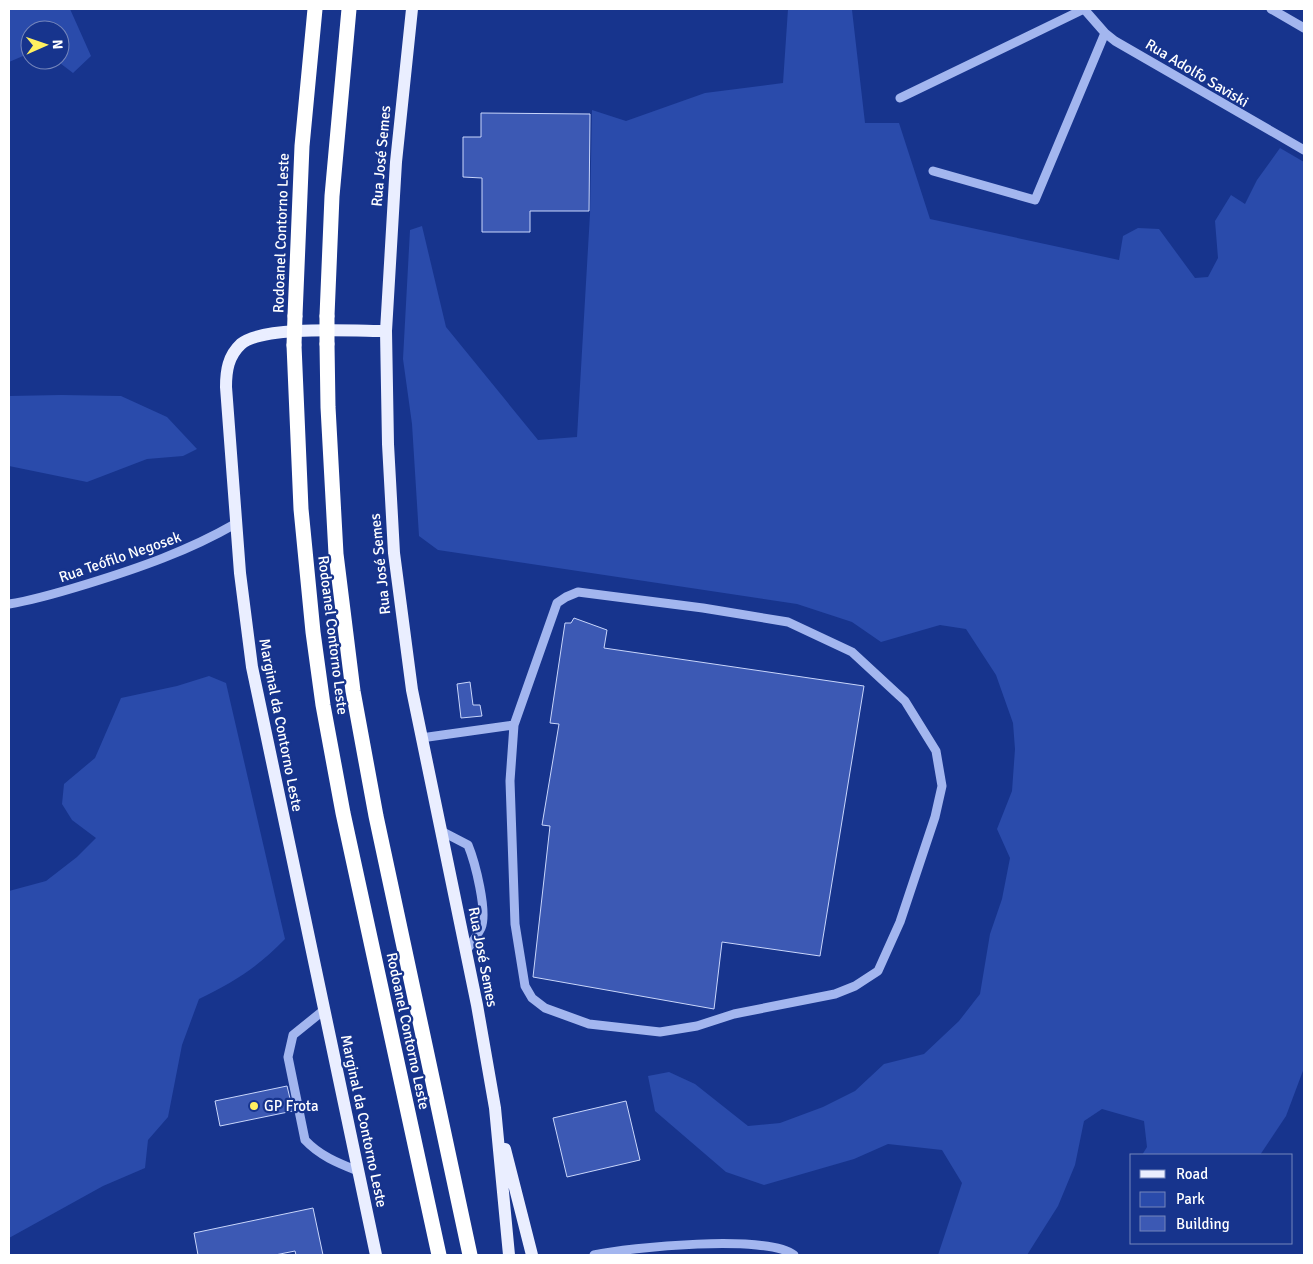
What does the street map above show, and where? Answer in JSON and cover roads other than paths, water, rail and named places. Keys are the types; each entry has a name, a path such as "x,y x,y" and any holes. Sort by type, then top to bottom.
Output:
{"highway":[{"name":"Rodoanel Contorno Leste","path":"316,9 302,146 294,345 302,519 313,632 323,704 343,813 440,1255"},
{"name":"Rodoanel Contorno Leste","path":"349,9 332,196 327,316 329,437 336,554 353,691 376,816 470,1255"}],"main road":[{"name":"Rua José Semes","path":"412,9 393,202 386,332 388,444 394,553 406,648 421,738 466,951 495,1108 532,1255"},
{"name":"Marginal da Contorno Leste","path":"376,1255 260,712 245,619 235,524 226,387 228,363 234,353 252,338 276,333 386,332"},
{"name":"Rua José Semes","path":"495,1108 509,1255"}],"street":[{"path":"900,98 1084,9"},
{"name":"Rua Adolfo Saviski","path":"1084,9 1105,33 1224,105 1304,150"},
{"path":"1271,9 1304,28"},
{"path":"933,171 1035,200 1105,33"},
{"name":"Rua Teófilo Negosek","path":"9,604 42,598 142,567 201,543 235,524"},
{"path":"578,592 704,608 788,622 852,652 905,701 936,752 942,786 935,817 900,922 878,971 855,986 835,994 734,1014 697,1026 660,1032 589,1024 545,1008 532,998 525,986 515,924 510,781 514,725 557,603 578,592"},
{"path":"421,738 514,725"},
{"path":"441,831 468,845 474,860 483,916 481,928 466,951"},
{"path":"324,1010 293,1035 288,1057 306,1140 314,1150 358,1171"},
{"path":"599,1255 690,1245 748,1243 788,1250 794,1255"}],"place":[{"name":"GP Frota","path":"254,1106"}]}
